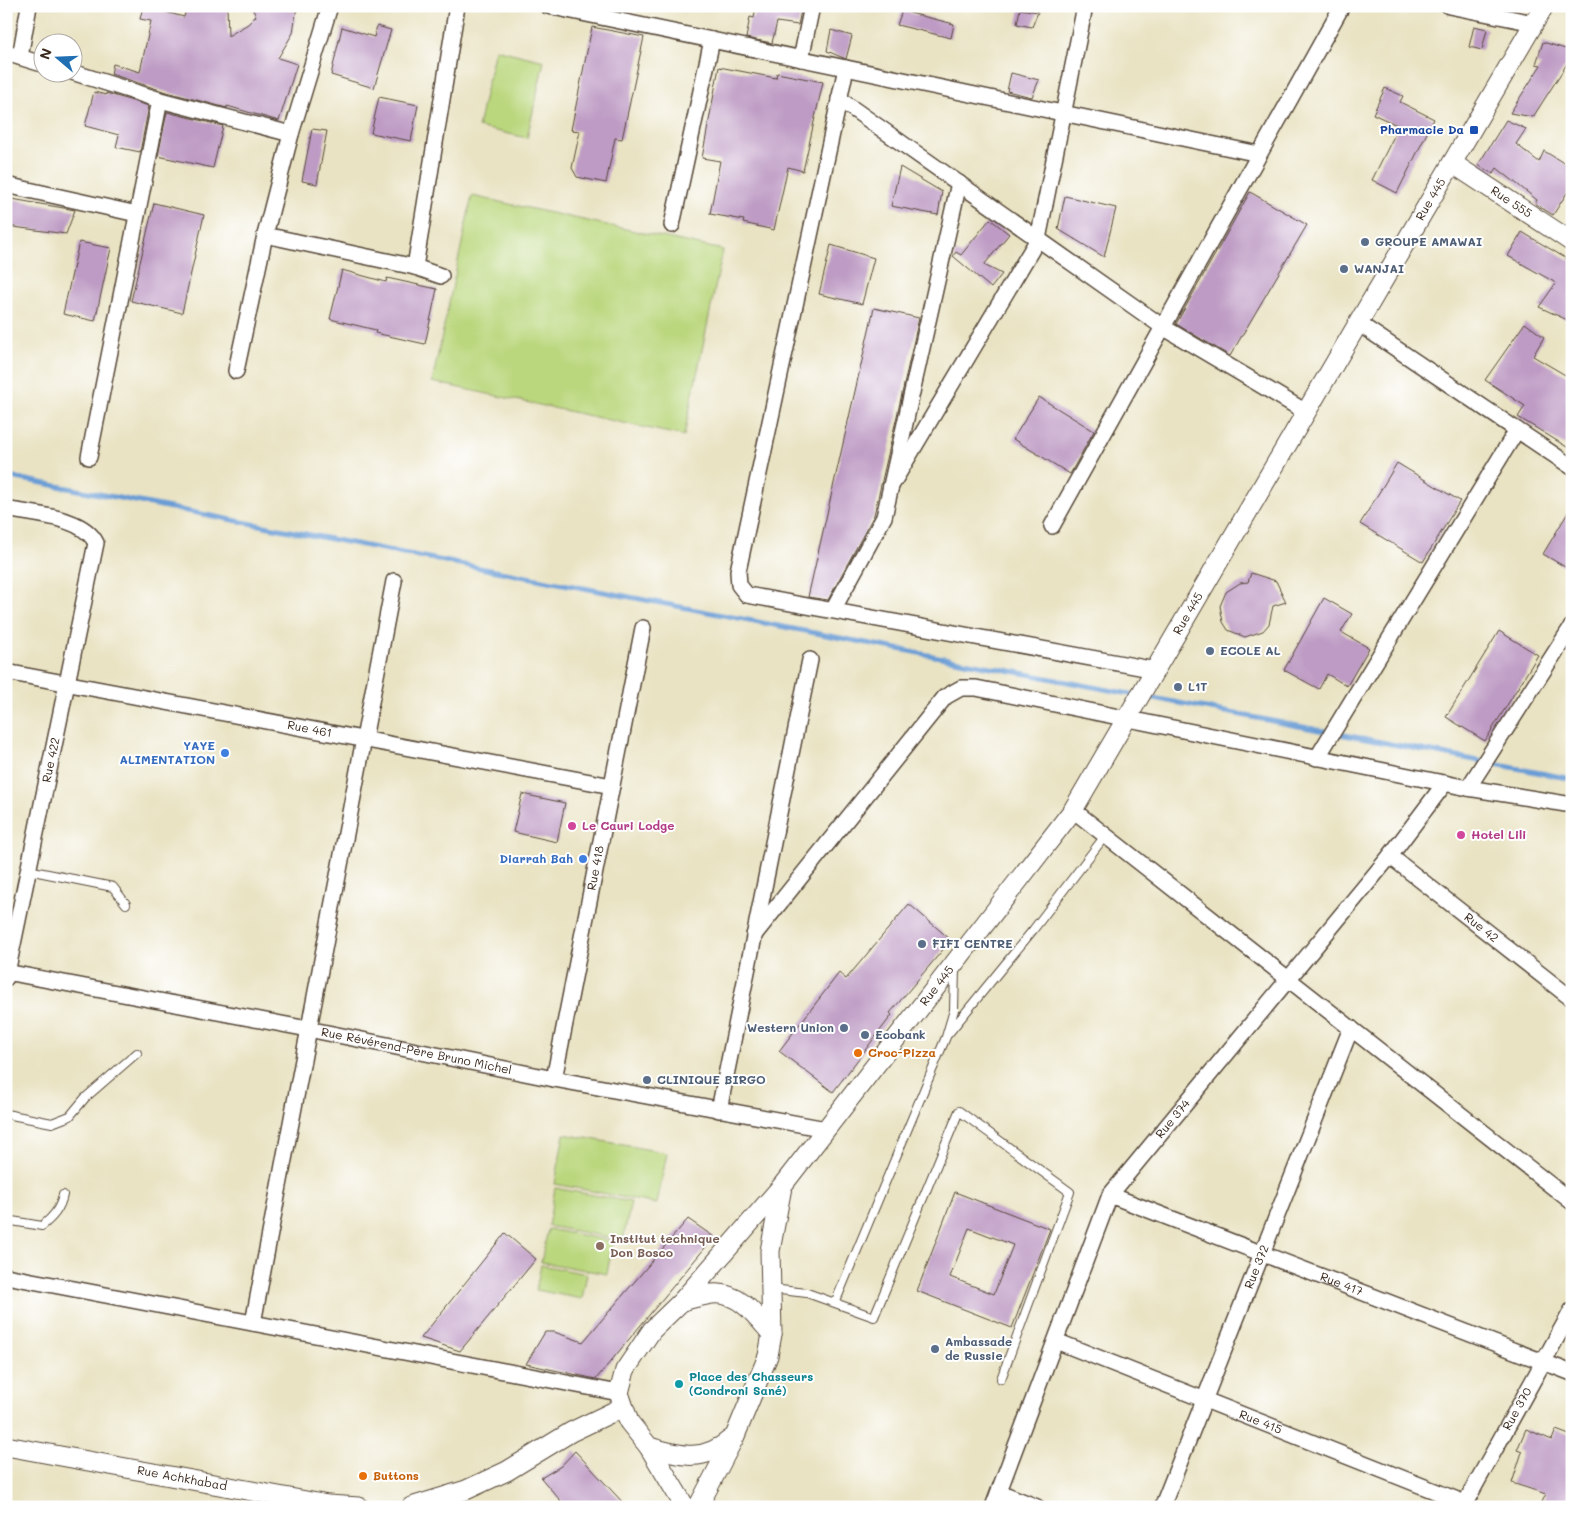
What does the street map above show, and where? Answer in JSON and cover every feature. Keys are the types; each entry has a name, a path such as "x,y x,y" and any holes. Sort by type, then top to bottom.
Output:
{"street":[{"path":"29,6 13,55 32,61"},
{"path":"236,371 265,235 291,134 330,6"},
{"path":"415,267 457,6"},
{"path":"548,6 1259,154"},
{"path":"801,59 812,6"},
{"path":"891,486 1038,239 1085,6"},
{"path":"1052,526 1342,6"},
{"path":"1448,6 1534,23"},
{"name":"Rue 445","path":"682,1301 782,1186 1072,810 1154,674 1544,6"},
{"path":"672,225 712,40"},
{"path":"846,68 738,571 739,585 747,594 1154,674"},
{"path":"82,75 160,100 291,134"},
{"path":"839,99 1163,327 1306,412"},
{"path":"89,457 160,100"},
{"name":"Rue 555","path":"1452,163 1572,242"},
{"path":"833,610 884,518 959,183"},
{"path":"6,185 137,214"},
{"path":"265,235 415,267 441,276"},
{"path":"1358,323 1572,467"},
{"path":"1317,758 1517,430"},
{"name":"Rue 422","path":"6,509 74,523 91,534 96,543 7,974"},
{"path":"253,1323 394,581"},
{"path":"1468,788 1566,648 1572,626"},
{"name":"Rue 418","path":"554,1079 644,628"},
{"path":"719,1110 810,660"},
{"name":"Rue 461","path":"6,672 612,786"},
{"path":"754,935 945,697 961,688 976,688 1131,713 1317,758 1468,788 1572,805"},
{"name":"Rue 374","path":"993,1507 1110,1196 1390,856 1445,783"},
{"path":"1072,810 1572,1202"},
{"name":"Rue 42","path":"1390,856 1572,999"},
{"name":"Rue Révérend-Père Bruno Michel","path":"7,974 308,1029 554,1079 826,1129"},
{"name":"Rue 372","path":"1162,1507 1351,1028"},
{"path":"698,1507 735,1436 768,1356 772,1334 770,1251 782,1186"},
{"name":"Rue 417","path":"1110,1196 1572,1372"},
{"path":"6,1276 253,1323 621,1400"},
{"path":"686,1507 648,1446 629,1422 621,1400 625,1370 652,1330 682,1301 715,1294 738,1300 748,1307 772,1334"},
{"name":"Rue 370","path":"1464,1505 1572,1310"},
{"name":"Rue 415","path":"1056,1341 1464,1505"},
{"path":"411,1507 474,1486 507,1471 621,1400"},
{"path":"648,1446 695,1457 721,1448 735,1436"},
{"name":"Rue Achkhabad","path":"6,1446 328,1504 359,1507"},
{"path":"999,1492 1037,1507"}],"lane":[{"path":"946,1037 1033,930 1105,836"},
{"path":"28,870 113,887 126,904"},
{"path":"835,1303 946,1037 954,1010 956,961"},
{"path":"6,1114 52,1123 70,1116 85,1098 137,1054"},
{"path":"771,1289 807,1293 874,1317 959,1111 1070,1192 1001,1379"},
{"path":"6,1220 42,1226 53,1218 61,1206 63,1195"}],"green space":[{"path":"495,49 544,61 527,138 478,127"},
{"path":"472,196 723,250 684,436 432,382"},
{"path":"564,1134 667,1153 657,1204 555,1184"},
{"path":"555,1188 631,1202 623,1240 548,1226"},
{"path":"548,1229 613,1241 607,1274 541,1262"},
{"path":"541,1265 587,1274 582,1299 536,1290"}],"building":[{"path":"143,6 184,17 187,6 227,6 228,36 248,24 256,16 251,6 297,6 293,33 278,58 297,64 279,121 227,106 227,108 163,91 111,74 113,64 140,72 151,21 140,19"},
{"path":"756,6 802,6 798,25 777,22 772,43 746,38 750,17 754,18"},
{"path":"1020,9 1038,12 1032,27 1017,24"},
{"path":"902,11 954,24 951,38 897,25"},
{"path":"377,26 391,30 374,88 331,75 342,27 374,37"},
{"path":"1474,26 1487,29 1482,50 1469,47"},
{"path":"592,27 644,37 622,139 615,138 606,183 577,177 572,168 580,131 571,130"},
{"path":"831,30 852,36 846,59 827,51"},
{"path":"1543,42 1572,51 1572,56 1533,117 1510,113 1541,65 1536,64"},
{"path":"719,67 776,78 777,73 823,82 803,171 788,167 774,230 743,223 744,220 710,214 720,161 702,158"},
{"path":"1011,73 1039,80 1032,97 1007,91"},
{"path":"1385,88 1403,96 1400,102 1434,119 1397,193 1372,180 1399,126 1373,114"},
{"path":"94,92 106,95 106,93 149,106 140,152 116,147 119,135 85,126"},
{"path":"379,97 418,105 411,141 371,133"},
{"path":"167,112 223,126 213,168 158,156"},
{"path":"1506,120 1526,129 1516,144 1539,162 1544,151 1572,168 1572,185 1553,215 1535,204 1537,200 1497,168 1493,174 1478,165"},
{"path":"312,129 327,131 317,184 302,181"},
{"path":"900,167 942,192 938,215 891,206"},
{"path":"1250,192 1307,225 1230,356 1176,324"},
{"path":"1065,196 1116,208 1104,257 1058,229"},
{"path":"6,198 75,210 66,234 6,226"},
{"path":"154,203 204,215 182,313 131,301"},
{"path":"990,219 1009,234 984,265 1002,274 991,288 953,256 956,252 961,255"},
{"path":"1522,232 1572,262 1572,322 1539,307 1556,283 1508,256"},
{"path":"79,242 111,248 95,321 63,314"},
{"path":"831,245 874,258 862,304 819,294"},
{"path":"342,270 386,282 387,278 437,289 425,344 375,333 376,330 330,319"},
{"path":"874,308 919,318 897,416 874,515 828,600 808,597"},
{"path":"1525,323 1544,337 1533,356 1572,379 1572,450 1518,417 1525,406 1485,380"},
{"path":"1039,397 1094,431 1070,474 1013,439"},
{"path":"1397,463 1460,501 1423,562 1360,524"},
{"path":"1572,506 1572,571 1543,554"},
{"path":"1251,573 1276,581 1286,602 1273,606 1269,624 1263,631 1245,637 1228,630 1223,622 1220,606 1226,592 1240,583 1248,582"},
{"path":"1324,598 1352,614 1341,632 1369,648 1347,686 1327,674 1319,689 1284,670"},
{"path":"1499,631 1538,655 1485,741 1446,717"},
{"name":"Le Cauri Lodge","path":"522,794 565,803 557,842 513,832"},
{"path":"909,904 951,940 890,1013 892,1015 833,1092 779,1051 839,973 846,979"},
{"path":"955,1192 1050,1229 1012,1328 917,1291","holes":["969,1228 1013,1245 994,1294 950,1277"]},
{"path":"688,1219 714,1237 596,1379 526,1364 545,1332 554,1332 583,1342"},
{"path":"505,1233 536,1259 460,1351 421,1338"},
{"path":"1526,1429 1552,1440 1556,1430 1572,1436 1572,1507 1553,1507 1542,1502 1546,1494 1512,1483 1522,1452 1517,1450"},
{"path":"575,1451 627,1507 566,1507 541,1478 561,1466"}],"waterway":[{"path":"6,476 1135,695"},
{"path":"1143,696 1572,779"}],"place":[{"name":"Pharmacie Da","path":"1474,130"},
{"name":"GROUPE AMAWAI","path":"1365,242"},
{"name":"WANJAI","path":"1344,269"},
{"name":"ECOLE AL","path":"1210,651"},
{"name":"L1T","path":"1178,687"},
{"name":"YAYE ALIMENTATION","path":"225,753"},
{"name":"Le Cauri Lodge","path":"572,826"},
{"name":"Hotel Lili","path":"1461,835"},
{"name":"Diarrah Bah","path":"583,859"},
{"name":"FIFI CENTRE","path":"922,944"},
{"name":"Western Union","path":"844,1028"},
{"name":"Ecobank","path":"865,1035"},
{"name":"Croc-Pizza","path":"858,1053"},
{"name":"CLINIQUE BIRGO","path":"647,1080"},
{"name":"Institut technique Don Bosco","path":"600,1246"},
{"name":"Ambassade de Russie","path":"935,1349"},
{"name":"Place des Chasseurs (Condroni Sané)","path":"679,1384"},
{"name":"Buttons","path":"363,1476"}]}
